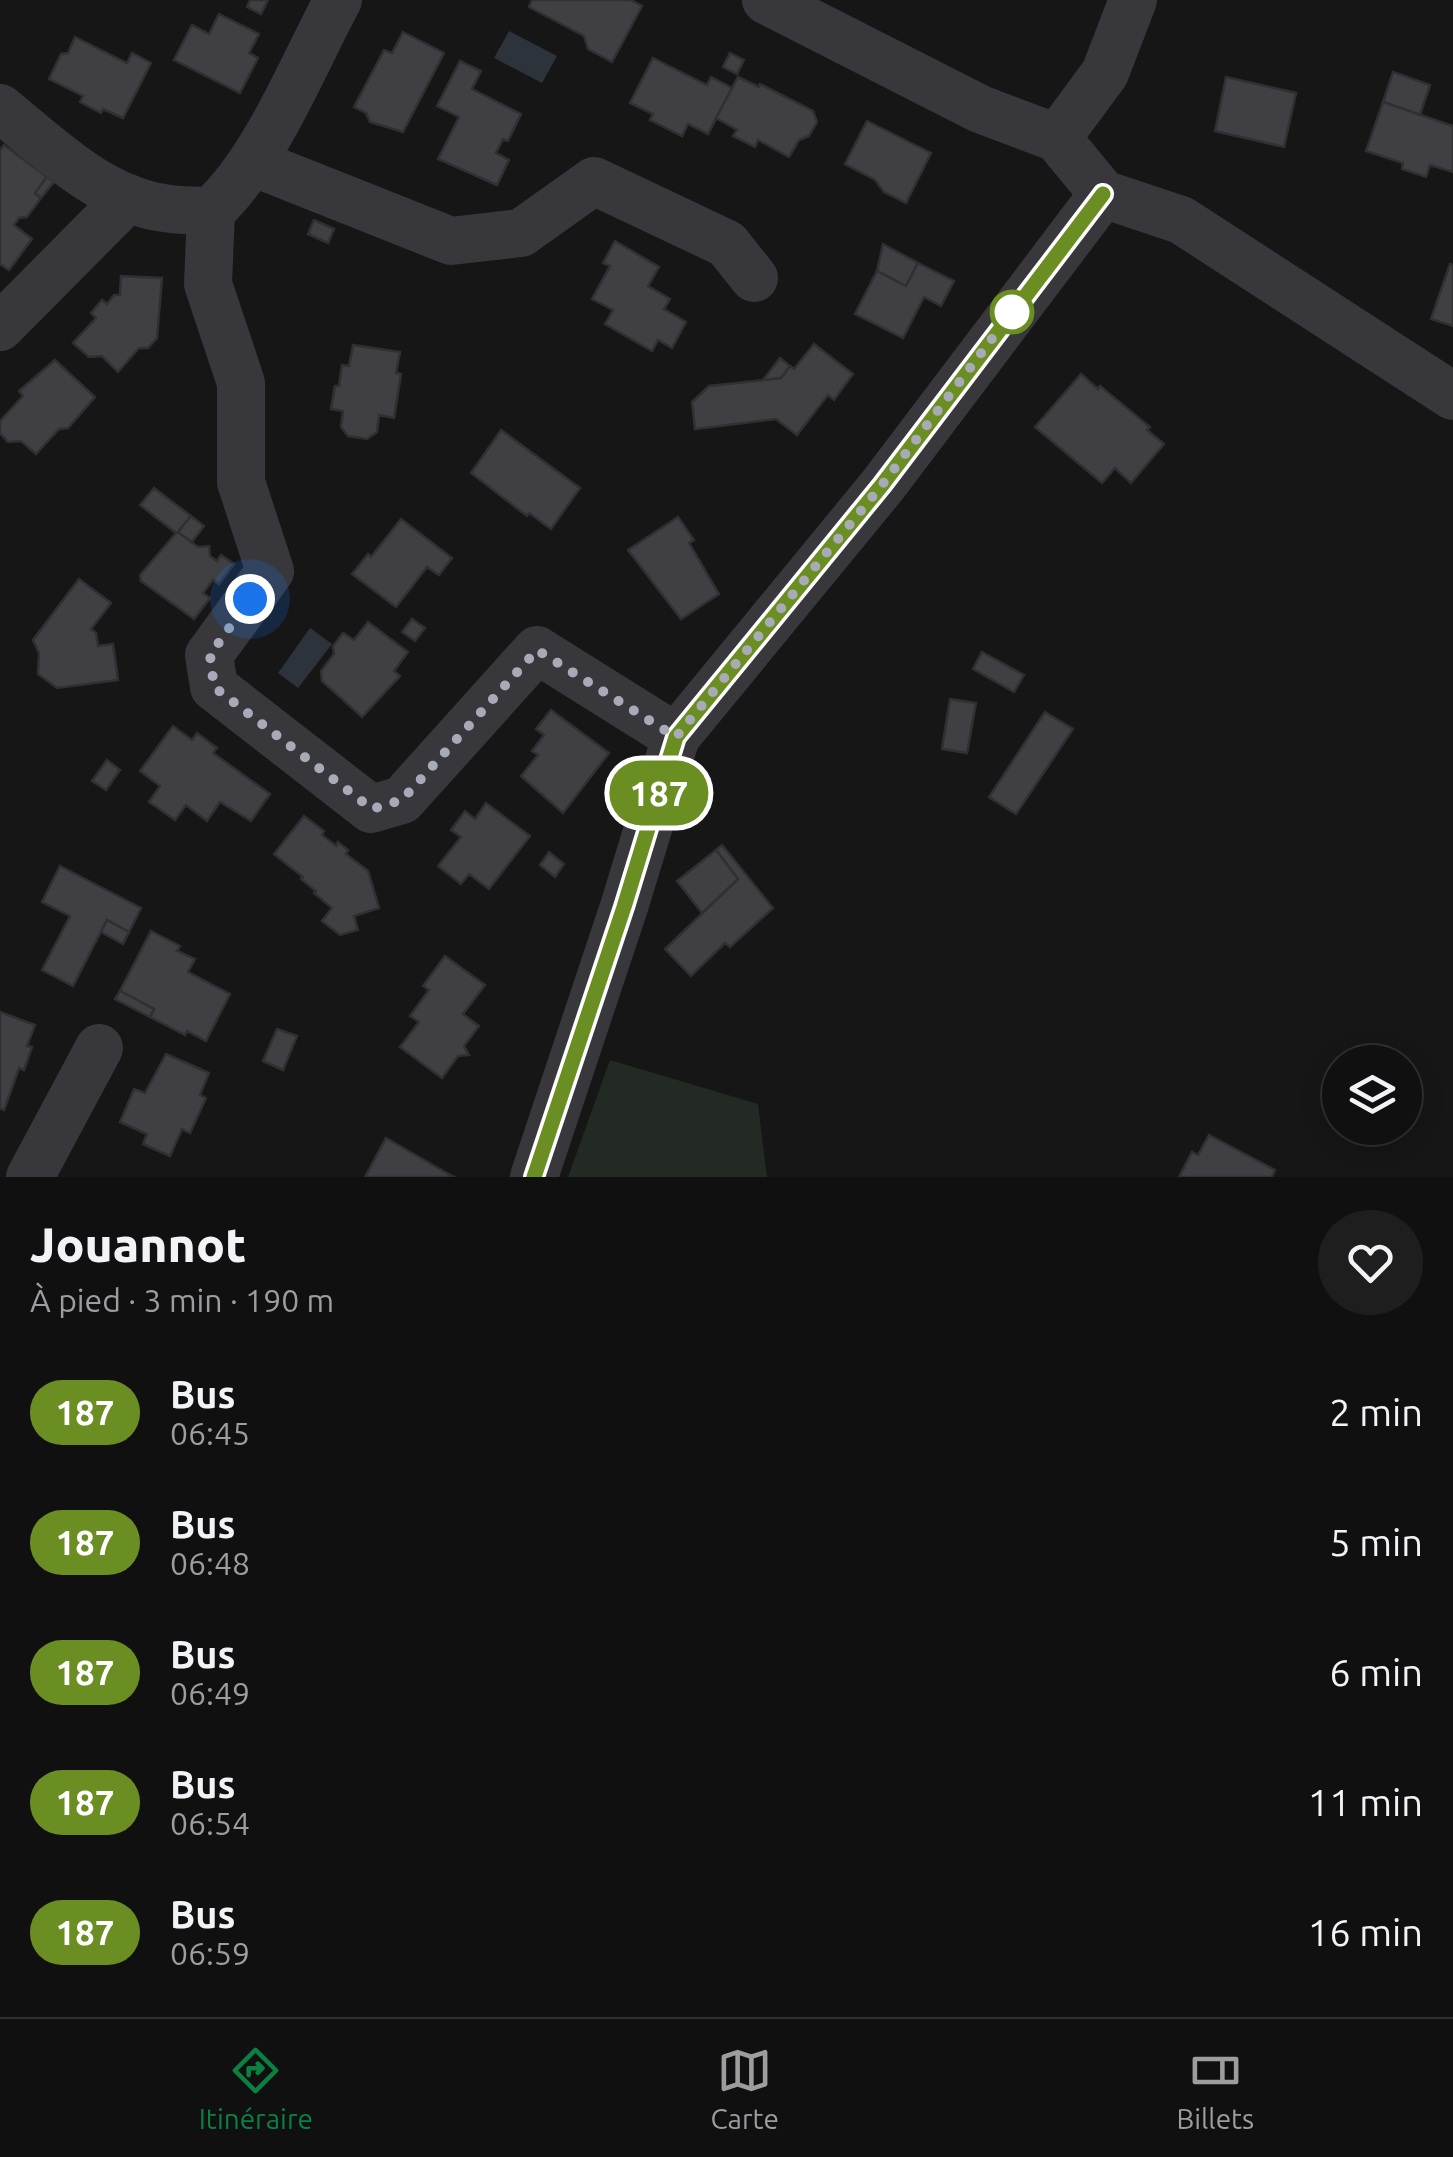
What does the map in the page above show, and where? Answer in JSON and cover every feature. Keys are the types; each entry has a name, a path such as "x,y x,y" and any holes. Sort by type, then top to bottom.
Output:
{"street":[{"path":"338,0 252,162 234,190 211,211 208,284 241,383 242,482 270,571 210,655 214,687 372,809 402,800 537,650 676,737"},
{"path":"766,0 980,108 1057,138 1103,194 1180,220 1453,396"},
{"path":"1057,138 1105,73 1133,0"},
{"path":"0,108 80,172 128,198 163,208 211,211"},
{"path":"252,162 451,241 522,233 594,181 727,244 754,278"},
{"path":"534,1177 676,737 882,485 1103,194"},
{"path":"0,326 128,198"},
{"path":"30,1177 99,1048"}],"shaded area":[{"path":"509,31 557,56 542,83 494,58"},
{"path":"310,628 332,644 298,688 278,673"},
{"path":"610,1060 758,1104 767,1177 568,1177"}],"building":[{"path":"250,0 268,0 261,14 247,7"},
{"path":"532,0 631,0 642,6 612,62 588,49 584,36 529,7"},
{"path":"219,14 259,34 249,53 258,58 240,93 174,60 192,25 209,34"},
{"path":"403,32 444,53 403,132 370,122 366,113 354,107 384,50 392,53"},
{"path":"75,37 127,63 132,53 151,63 123,118 80,102 83,96 49,79"},
{"path":"730,53 744,60 737,74 723,67"},
{"path":"653,58 707,85 711,77 732,88 708,134 688,124 682,136 650,120 653,114 630,103"},
{"path":"460,61 481,71 472,89 521,114 508,141 503,139 496,153 509,160 497,185 438,159 459,117 437,106"},
{"path":"1393,72 1430,85 1420,115 1383,102"},
{"path":"738,77 813,111 817,122 789,157 758,140 755,147 733,136 737,130 716,118"},
{"path":"1226,77 1296,93 1284,147 1215,131"},
{"path":"1383,102 1453,126 1453,172 1430,165 1426,177 1402,169 1403,163 1366,151"},
{"path":"867,121 931,153 906,203 845,164"},
{"path":"4,145 47,177 35,193 41,198 27,217 19,218 14,225 32,239 9,270 0,264 0,150"},
{"path":"47,177 54,182 41,198 35,193"},
{"path":"314,220 334,229 328,243 308,234"},
{"path":"615,241 659,267 648,286 670,299 664,309 686,322 672,348 658,340 652,351 605,324 613,310 592,299 610,266 603,263"},
{"path":"883,244 918,263 906,286 877,271"},
{"path":"918,263 954,281 941,306 924,297 903,338 855,314 877,271 906,286"},
{"path":"1450,264 1453,265 1453,326 1431,319"},
{"path":"121,276 162,278 157,338 148,348 139,348 118,372 102,356 89,357 73,343 96,318 91,313 102,300 107,304 114,295 120,295"},
{"path":"814,344 853,374 834,400 828,395 797,435 776,419 695,429 692,402 709,386 781,378 790,366 794,369"},
{"path":"353,345 400,352 394,418 379,415 377,432 367,439 348,436 341,427 343,411 331,409 342,365 349,366"},
{"path":"780,358 790,366 781,378 763,380"},
{"path":"55,360 95,397 68,428 59,429 36,454 21,441 8,442 0,433 0,421 23,396 19,391"},
{"path":"1081,374 1150,427 1147,430 1164,444 1131,483 1115,468 1102,483 1035,427"},
{"path":"501,430 580,488 551,529 529,513 527,516 471,473"},
{"path":"154,488 191,516 178,532 198,547 209,546 210,556 217,561 221,555 234,564 219,584 213,580 203,593 210,598 194,619 141,581 140,575 176,533 140,505"},
{"path":"191,516 204,526 192,542 178,532"},
{"path":"678,517 694,540 689,543 719,594 681,619 628,550"},
{"path":"401,519 452,558 439,575 427,567 396,607 352,574"},
{"path":"79,579 111,603 91,629 96,633 98,646 113,644 118,680 57,688 38,674 39,653 33,640"},
{"path":"412,619 425,628 415,641 402,632"},
{"path":"368,622 408,652 394,671 400,676 362,717 322,681 321,671 343,633 354,640"},
{"path":"982,652 1024,675 1014,692 973,669"},
{"path":"950,699 976,703 967,753 942,749"},
{"path":"551,710 609,753 563,813 521,776 538,755 532,751 544,735 536,729"},
{"path":"1045,712 1073,729 1016,814 989,797"},
{"path":"173,726 192,740 197,733 217,748 213,753 270,794 251,821 220,802 207,821 186,805 175,820 149,802 160,786 140,771"},
{"path":"107,760 120,770 106,790 92,781"},
{"path":"486,803 530,836 489,889 469,874 461,884 438,866 461,837 451,830 465,811 475,819"},
{"path":"304,816 368,871 379,908 354,916 358,930 340,935 322,921 332,908 274,854"},
{"path":"722,845 773,908 730,947 725,943 691,976 665,949 738,879 716,850"},
{"path":"716,850 738,879 702,913 677,881"},
{"path":"549,852 564,864 555,877 540,865"},
{"path":"60,866 141,908 129,932 107,920 73,986 42,970 70,916 42,902"},
{"path":"107,920 129,932 123,944 101,932"},
{"path":"151,931 195,959 188,972 230,994 206,1041 150,1017 154,1009 120,991"},
{"path":"445,956 485,985 463,1014 479,1026 464,1046 469,1055 458,1056 442,1078 400,1047 419,1022 410,1016 429,990 423,986"},
{"path":"120,991 154,1009 150,1017 115,999"},
{"path":"0,1012 35,1025 24,1070 19,1068 4,1110 0,1108"},
{"path":"277,1029 297,1036 283,1070 263,1061"},
{"path":"166,1054 209,1073 200,1095 206,1098 190,1133 182,1129 170,1156 143,1144 147,1134 120,1122 134,1089 145,1093"},
{"path":"1209,1135 1275,1170 1272,1177 1179,1177 1192,1152 1198,1155"},
{"path":"386,1138 452,1176 455,1177 365,1177"}],"bus line":[{"name":"187","path":"534,1177 676,737 882,485 1103,194"}],"route":[{"path":"250,599 210,655 214,687 372,809 402,800 537,650 676,737 882,485 1012,312"}]}
